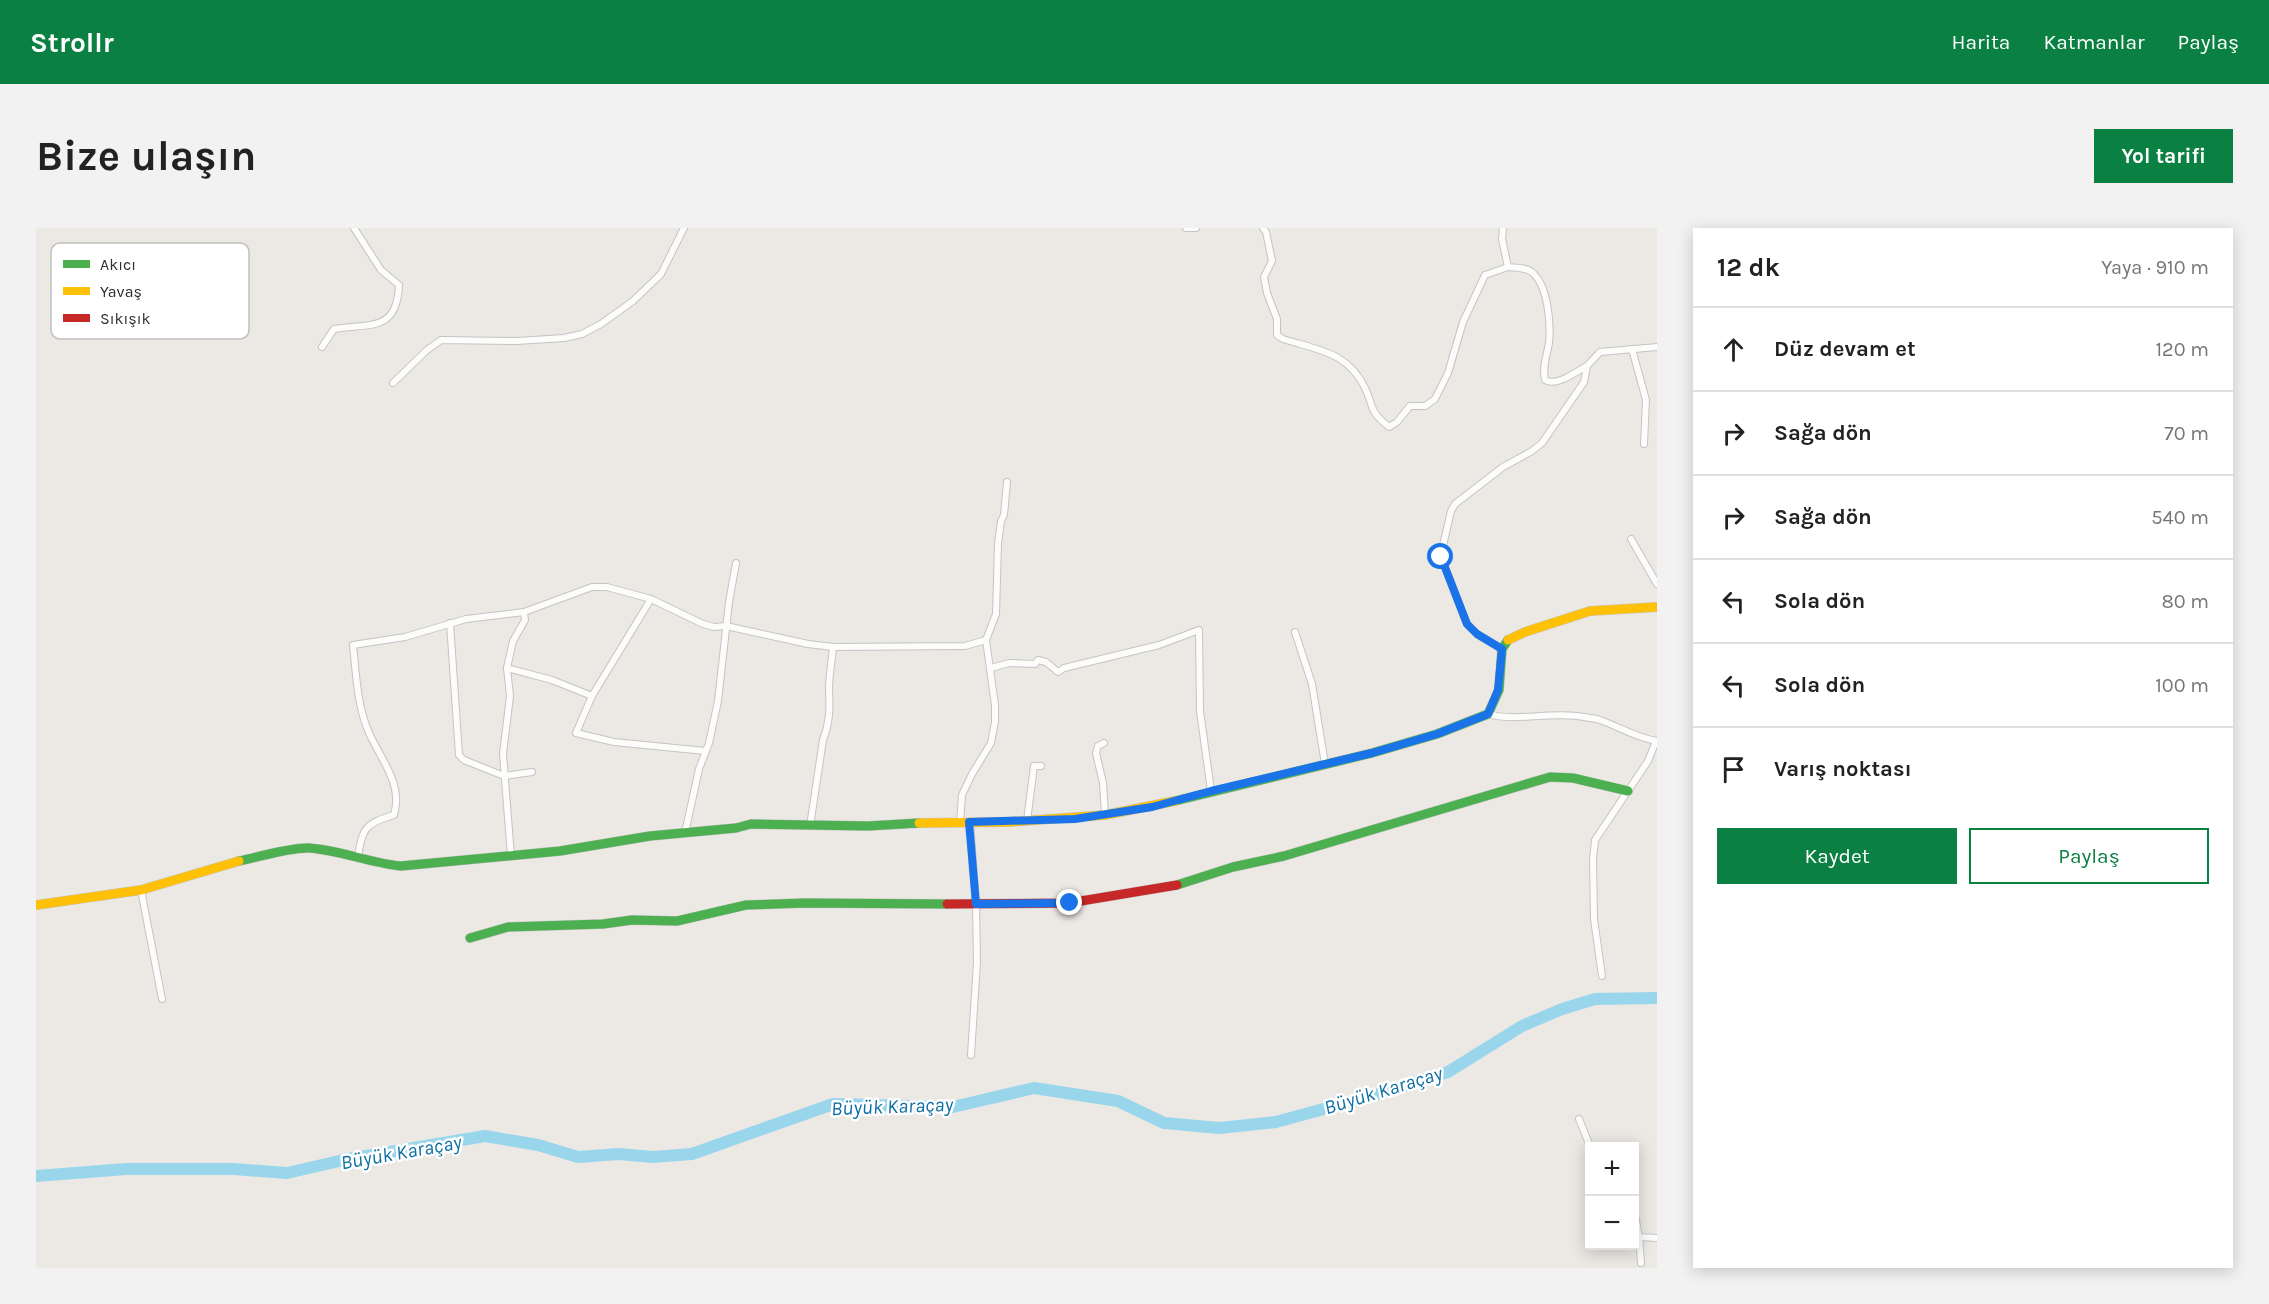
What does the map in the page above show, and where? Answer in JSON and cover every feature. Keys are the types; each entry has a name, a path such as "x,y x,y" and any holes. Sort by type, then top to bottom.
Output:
{"street":[{"path":"322,347 334,329 377,325 386,320 398,301 399,285 381,270 354,228"},
{"path":"393,384 427,350 441,340 517,341 564,338 582,334 601,324 633,301 661,274 684,228"},
{"path":"1186,228 1196,228"},
{"path":"1263,228 1266,231 1272,261 1264,278 1277,320 1277,335 1340,358 1354,368 1366,389 1372,411 1389,427 1397,422 1410,406 1425,406 1435,399 1448,373 1463,322 1485,275 1508,267 1526,269 1534,274 1546,298 1549,340 1543,372 1545,380 1550,383 1558,382 1587,366 1600,352 1657,347"},
{"path":"1503,228 1502,239 1508,267"},
{"path":"1632,349 1646,400 1644,444"},
{"path":"1502,649 1477,634 1467,624 1442,560 1441,554 1451,511 1455,504 1503,467 1532,452 1542,443 1584,382 1587,366"},
{"path":"971,1055 977,962 976,904 962,795 991,743 994,731 995,705 986,640 996,614 998,544 1007,482"},
{"path":"1631,539 1657,584"},
{"path":"685,833 718,701 736,563"},
{"path":"358,857 360,840 365,830 374,821 394,815 398,804 395,785 367,729 358,695 353,645 405,637 450,623 524,612 592,587 607,587 651,599 714,627 726,626 808,644 965,646 986,640"},
{"path":"651,599 592,696 576,733 614,742 705,751"},
{"path":"1488,714 1498,690 1502,649 1505,642 1525,632 1590,611 1657,607"},
{"path":"512,856 503,754 510,696 507,668 513,641 525,621 524,612"},
{"path":"450,623 459,755 464,760 504,776 532,772"},
{"path":"990,668 1009,663 1035,664 1038,660 1046,662 1058,672 1064,668 1159,645 1198,630 1200,711 1211,791"},
{"path":"1296,632 1311,684 1325,764"},
{"path":"810,826 823,740 831,710 829,688 833,646"},
{"path":"507,668 552,680 592,696"},
{"path":"36,905 141,890 239,861 306,848 333,851 378,864 401,866 560,851 650,836 736,828 751,824 810,826 1028,821 1105,815 1152,807 1325,764 1437,734 1488,714 1505,719 1542,715 1573,716 1599,720 1634,736 1657,741 1648,761 1596,840 1593,859 1594,919 1602,976"},
{"path":"1104,743 1098,746 1096,753 1103,783 1105,815"},
{"path":"1028,821 1034,766 1041,766"},
{"path":"470,938 508,927 603,924 632,920 677,921 746,905 1070,903 1183,884 1233,867 1284,856 1550,777 1573,777 1628,791"},
{"path":"141,890 162,999"},
{"path":"1579,1119 1588,1142"},
{"path":"1641,1263 1639,1237 1657,1238"}],"waterway":[{"name":"Büyük Karaçay","path":"36,1176 126,1169 233,1169 287,1173 348,1159 485,1136 538,1145 578,1157 619,1154 653,1157 692,1154 833,1104 953,1107 1034,1088 1118,1101 1164,1123 1219,1128 1276,1122 1448,1072 1522,1026 1562,1009 1595,999 1657,998"}],"traffic: fast":[{"path":"1175,801 1372,753 1437,734 1488,714 1499,690 1502,649 1508,640"},
{"path":"1177,885 1233,867 1284,856 1550,777 1573,778 1628,791"},
{"path":"239,861 309,848 401,866 560,851 650,836 736,828 751,824 868,826 919,823"},
{"path":"470,938 508,927 603,924 632,920 677,921 746,905 947,904"}],"traffic: slow":[{"path":"1508,640 1525,632 1590,611 1657,607"},
{"path":"919,823 1009,822 1105,815 1175,801"},
{"path":"36,905 141,890 239,861"}],"traffic: jam":[{"path":"947,904 1069,903 1177,885"}],"route":[{"path":"1070,903 976,904 969,822 1075,819 1152,807 1372,753 1437,734 1488,714 1498,690 1502,649 1477,634 1467,624 1441,557"}]}
